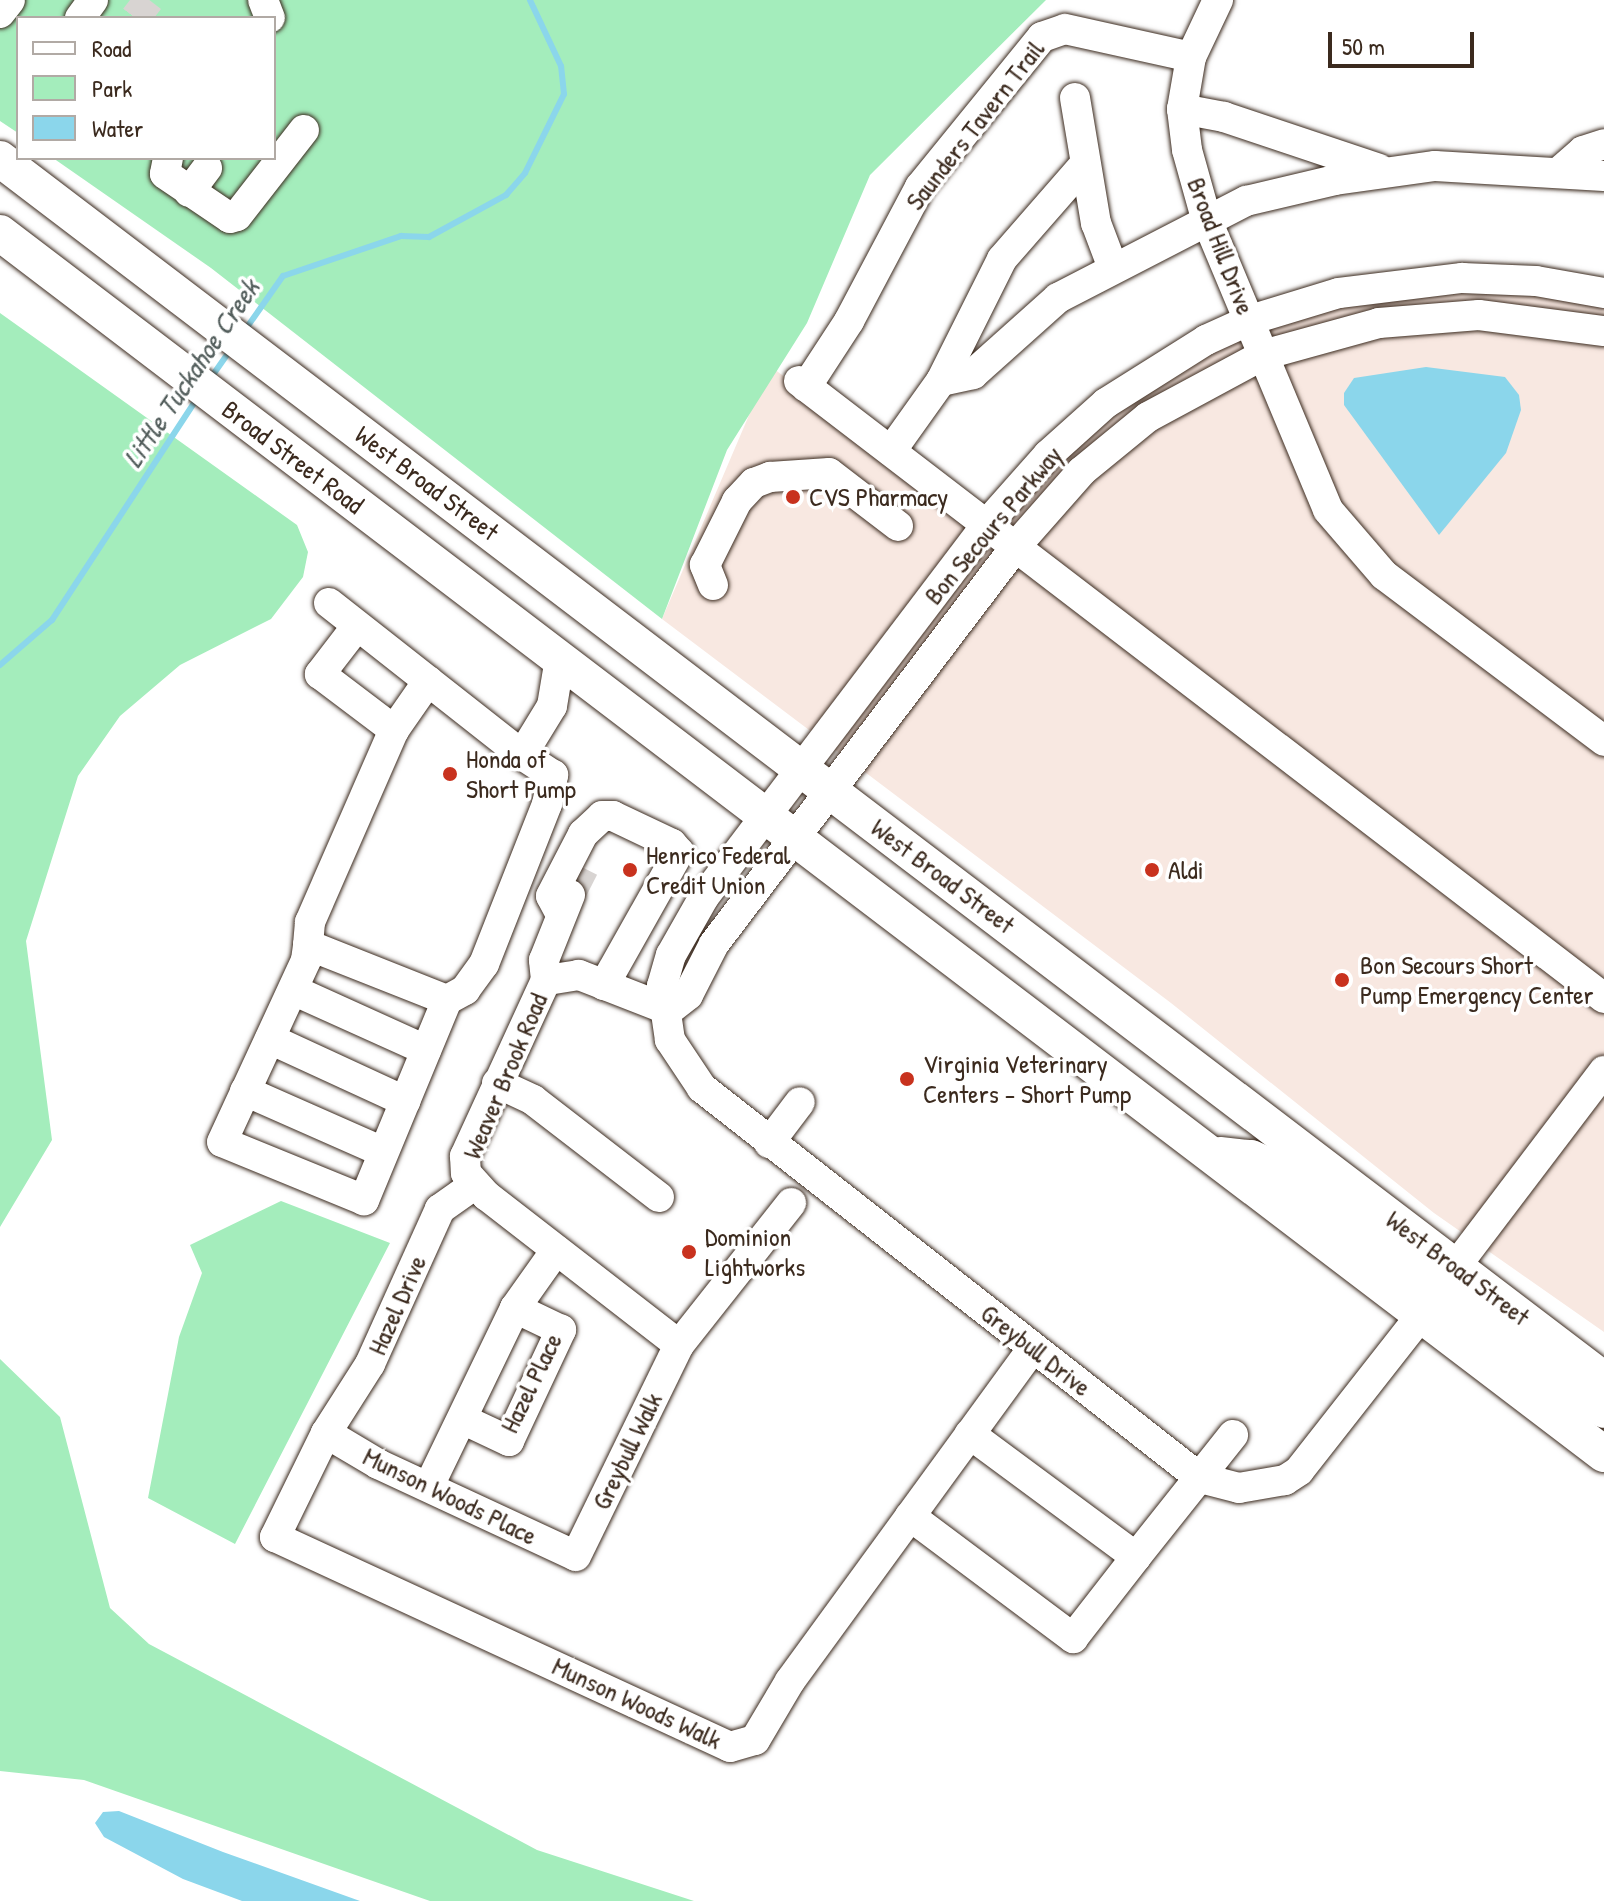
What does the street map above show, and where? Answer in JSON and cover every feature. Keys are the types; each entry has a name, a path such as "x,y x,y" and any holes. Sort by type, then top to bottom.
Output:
{"main road":[{"name":"West Broad Street","path":"0,159 1604,1380"},
{"name":"Broad Street Road","path":"0,233 560,658"},
{"path":"560,658 1604,1454"},
{"path":"1211,1154 1251,1158 1278,1170 1428,1278 1439,1279 1456,1266"},
{"path":"1422,1314 1456,1302 1604,1410"}],"street":[{"path":"0,13 10,0"},
{"name":"Broad Hill Drive","path":"1218,0 1191,57 1182,109 1206,218 1250,320 1311,477 1347,537 1384,575 1604,741"},
{"name":"Saunders Tavern Trail","path":"891,451 803,384 849,321 920,187 1042,37 1065,29 1191,57"},
{"path":"1075,98 1096,223 1113,268"},
{"path":"1182,109 1224,117 1388,171"},
{"path":"168,160 165,174 198,180 221,216 237,216 304,130"},
{"path":"1560,171 1583,151 1604,144"},
{"path":"1085,164 1002,259 941,381 891,451 1604,998"},
{"path":"941,381 973,374 1041,310 1206,218 1246,201 1388,171 1465,165 1604,176"},
{"name":"Bon Secours Parkway","path":"766,815 986,525 1048,455 1106,403 1164,363 1250,320 1339,293 1427,280 1536,281 1604,293"},
{"name":"Bon Secours Parkway","path":"795,837 1015,547 1082,471 1126,434 1187,392 1263,355 1345,329 1415,318 1479,315 1604,331"},
{"path":"713,585 705,565 737,501 754,483 770,477 829,473 898,526"},
{"path":"329,603 522,755 553,775 547,804 484,964 465,990 447,1000 364,1200 222,1142 293,990 308,945 310,922 394,730 428,681"},
{"path":"357,626 320,674 394,730"},
{"path":"522,755 552,706 560,658"},
{"name":"Greybull Drive","path":"766,815 685,926 662,986 669,1010 670,1040 681,1061 702,1088 769,1143 1200,1478 1239,1488 1285,1480 1299,1471 1422,1314"},
{"path":"546,980 544,960 572,891 613,816"},
{"path":"572,891 551,896 575,849 595,820 613,816 672,844 679,852 604,985"},
{"path":"669,1010 688,995 714,944 795,837"},
{"path":"308,945 447,1000"},
{"name":"Weaver Brook Road","path":"669,1010 579,975 546,980 465,1156 466,1173 474,1185 679,1345"},
{"path":"293,990 426,1050"},
{"path":"270,1039 405,1101"},
{"path":"1456,1266 1604,1071"},
{"path":"497,1083 533,1100 659,1197"},
{"path":"245,1091 383,1152"},
{"path":"769,1143 800,1102"},
{"name":"Hazel Drive","path":"326,1433 370,1364 440,1209 474,1185"},
{"name":"Greybull Walk","path":"576,1556 679,1345 791,1203"},
{"name":"Hazel Place","path":"429,1486 515,1308 556,1250"},
{"name":"Hazel Place","path":"462,1419 509,1441 561,1330 515,1308"},
{"name":"Munson Woods Walk","path":"326,1433 275,1537 730,1747 755,1740 790,1681 1033,1348"},
{"name":"Munson Woods Place","path":"326,1433 576,1556"},
{"path":"970,1434 1136,1557"},
{"path":"910,1516 1073,1638 1233,1435"}],"shaded area":[{"path":"1400,284 1604,294 1604,1332 1434,1213 1171,1003 662,619 770,366 985,526 1174,359"}],"green space":[{"path":"0,0 1046,0 870,175 807,323 727,450 662,619 211,268 56,160 276,160 276,16 16,16 16,132 0,121"},
{"path":"0,313 297,525 308,552 303,577 271,619 180,665 120,716 78,776 26,941 52,1140 0,1227"},
{"path":"281,1201 390,1243 235,1544 148,1498 179,1337 202,1273 190,1245"},
{"path":"0,1359 60,1417 110,1608 149,1644 537,1850 694,1901 430,1901 84,1780 0,1771"}],"water":[{"path":"1426,367 1505,377 1519,395 1521,410 1506,453 1439,535 1344,405 1344,393 1354,378"},
{"path":"119,1811 360,1901 242,1901 183,1879 104,1837 95,1823 103,1812"}],"waterway":[{"name":"Little Tuckahoe Creek","path":"245,330 283,276 401,236 429,237 506,195 525,173 564,94 561,66 530,0"},
{"name":"Little Tuckahoe Creek","path":"210,379 231,349"},
{"name":"Little Tuckahoe Creek","path":"0,665 52,620 197,398"}],"tunnel":[{"path":"137,16 149,0"},
{"path":"571,893 584,868"}],"place":[{"name":"CVS Pharmacy","path":"793,497"},
{"name":"Honda of Short Pump","path":"450,774"},
{"name":"Henrico Federal Credit Union","path":"630,870"},
{"name":"Aldi","path":"1152,870"},
{"name":"Bon Secours Short Pump Emergency Center","path":"1342,980"},
{"name":"Virginia Veterinary Centers - Short Pump","path":"907,1079"},
{"name":"Dominion Lightworks","path":"689,1252"}]}
